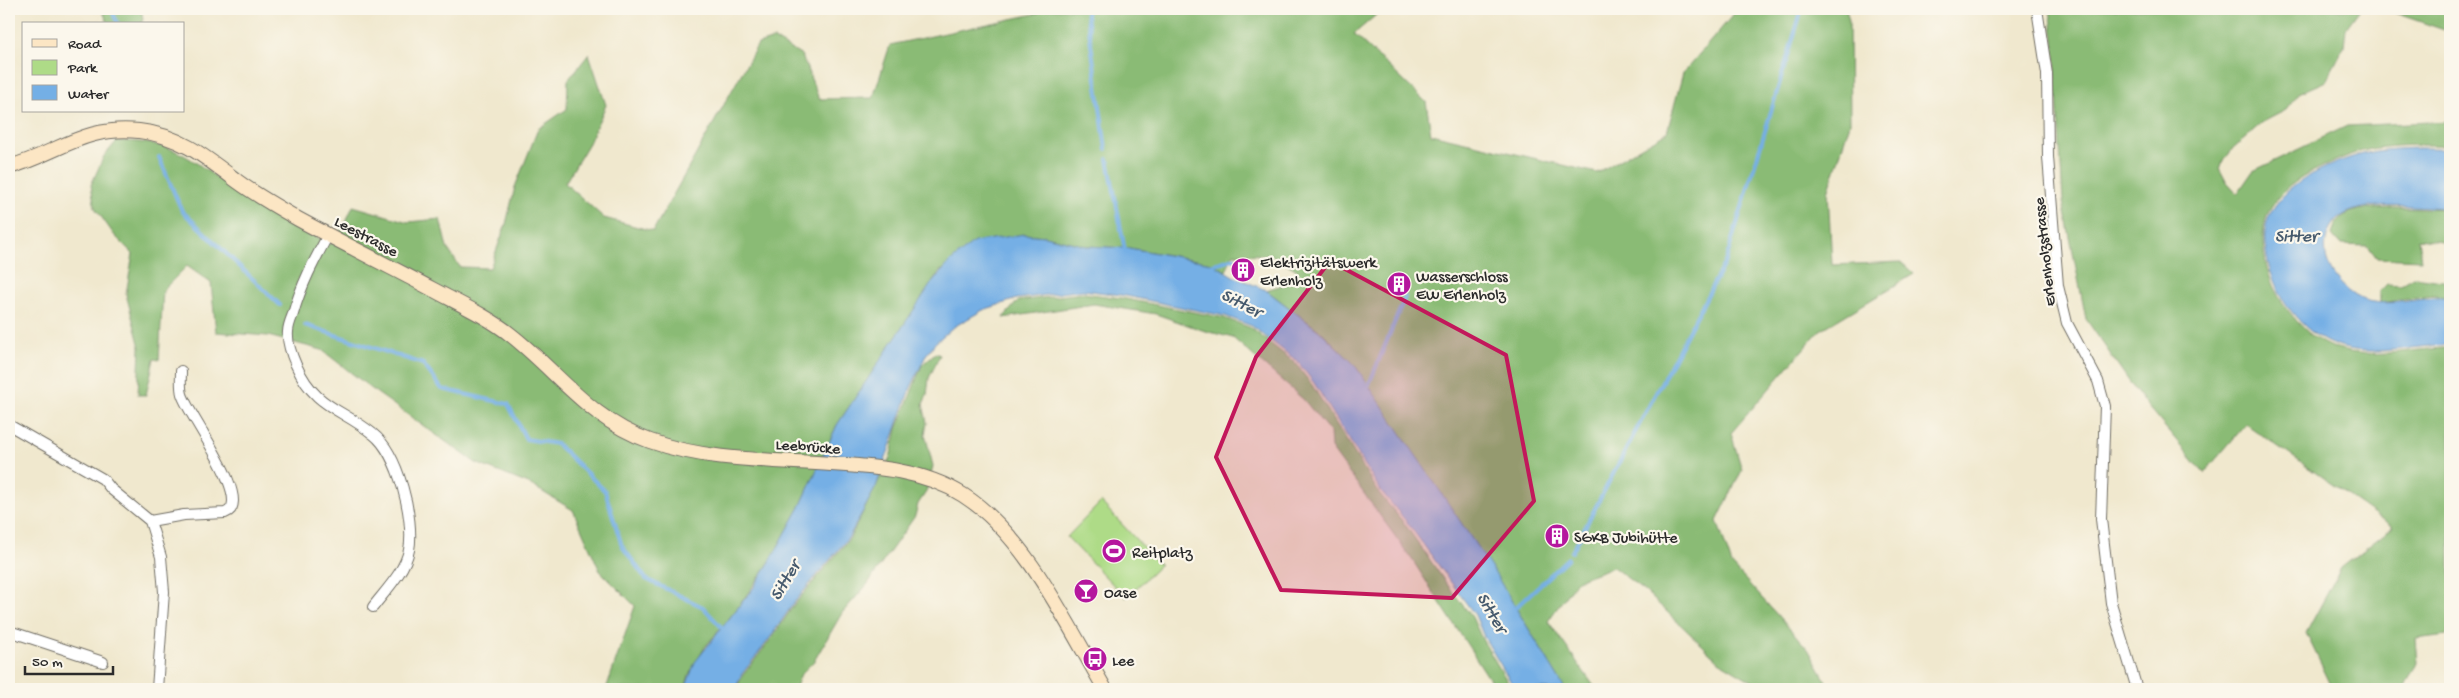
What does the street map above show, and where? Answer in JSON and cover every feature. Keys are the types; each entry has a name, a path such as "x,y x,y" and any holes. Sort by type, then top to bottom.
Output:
{"street":[{"name":"Erlenholzstrasse","path":"2037,9 2047,74 2048,157 2058,286 2067,323 2098,381 2105,406 2102,529 2111,604 2137,689"},
{"name":"Leestrasse","path":"9,167 85,136 118,130 141,131 185,144 205,156 268,202 492,321 529,350 585,405 611,423 653,443 688,451"},
{"path":"328,235 301,286 288,332 293,358 303,381 320,401 374,434 386,448 394,462 403,491 410,524 409,550 396,577 373,607"},
{"path":"150,521 184,515 225,513 231,511 234,507 235,500 223,469 182,394 181,371"},
{"path":"9,425 103,480 111,489 150,521 161,557 164,592 157,689"},
{"name":"Leebrücke","path":"688,451 882,468 925,478 948,487 975,503 1014,540 1036,572 1105,689"},
{"path":"9,631 103,662"}],"highlighted area":[{"path":"1330,261 1506,355 1534,501 1452,598 1281,590 1216,457 1256,357"}],"green space":[{"path":"102,9 141,9 142,22 107,22"},
{"path":"1036,9 1383,9 1354,34 1426,102 1431,134 1597,173 1667,132 1683,73 1738,9 1846,9 1849,21 1850,123 1828,192 1832,265 1901,262 1914,274 1819,331 1731,433 1742,470 1717,521 1732,565 1808,649 1826,681 1824,689 1765,689 1720,662 1646,592 1613,567 1577,580 1548,621 1596,689 1565,689 1496,575 1354,364 1323,333 1266,290 1300,280 1296,269 1271,255 1233,254 1226,271 1212,263 1174,256 1129,248 1086,246 1045,236 1024,234 940,271 837,425 800,507 769,563 736,610 705,647 689,675 685,689 606,689 635,606 600,571 573,510 531,485 476,463 377,393 322,350 268,336 216,332 211,283 187,266 163,290 159,360 154,359 146,395 138,395 140,347 126,294 133,254 115,236 95,208 91,185 104,156 117,141 155,144 183,154 260,206 331,244 344,226 353,206 408,222 440,219 447,248 460,267 490,268 506,224 515,187 538,129 567,109 568,80 589,54 606,105 589,143 565,183 604,218 653,231 758,44 774,39 802,56 819,99 873,98 890,45 1039,13"},
{"path":"2050,9 2360,9 2346,28 2344,47 2326,81 2299,93 2286,110 2263,122 2233,148 2219,168 2227,183 2237,194 2253,171 2347,126 2450,121 2450,146 2408,145 2367,150 2350,155 2309,173 2275,201 2268,212 2264,226 2265,258 2273,285 2286,308 2312,336 2337,349 2350,352 2379,354 2450,348 2450,623 2447,635 2415,639 2417,662 2404,689 2333,689 2306,633 2341,568 2393,527 2246,424 2204,473 2142,400 2086,319 2063,202 2054,40"},
{"path":"2370,9 2450,9 2450,32 2392,12"},
{"path":"2392,207 2450,209 2450,243 2418,239 2421,260 2377,258 2368,246 2341,245 2332,235 2340,219 2347,214 2364,209"},
{"path":"2413,277 2450,282 2450,297 2433,296 2380,303 2380,291 2387,284 2401,285"},
{"path":"1083,293 1121,298 1224,318 1251,328 1295,363 1312,385 1379,493 1404,523 1472,617 1482,639 1512,689 1496,689 1413,561 1331,448 1330,432 1304,400 1233,338 1202,330 1156,314 1094,304 1003,318 1018,301"},
{"path":"935,353 940,355 929,378 927,395 923,404 927,423 925,434 933,466 926,492 918,504 915,516 866,586 842,613 814,661 801,674 795,689 736,689 743,675 769,642 794,605 850,538 890,458 897,429 922,365"},
{"name":"Reitplatz","path":"1101,502 1160,565 1126,598 1067,537"}],"water":[{"name":"Sitter","path":"2397,149 2450,149 2450,208 2397,205 2360,209 2344,215 2332,225 2326,240 2325,250 2328,263 2335,277 2350,292 2361,299 2377,303 2387,303 2429,298 2450,298 2450,345 2364,351 2337,346 2319,337 2303,324 2289,308 2278,290 2270,269 2266,254 2265,232 2269,217 2277,203 2289,190 2304,179 2320,170 2352,157 2375,151"},
{"path":"1024,234 1045,236 1086,246 1129,248 1212,263 1233,276 1266,290 1323,334 1354,364 1496,575 1565,689 1515,689 1484,637 1475,615 1406,521 1381,491 1314,383 1297,361 1252,326 1225,316 1121,295 1083,290 1017,299 983,310 952,328 935,343 926,355 908,394 876,487 849,537 793,604 768,641 742,674 735,689 685,689 695,662 754,587 769,563 800,507 837,425 931,284 950,262 974,242"}],"waterway":[{"path":"111,9 117,22"},
{"path":"1086,9 1106,149"},
{"path":"1572,552 1726,260 1802,9"},
{"path":"159,157 182,211 280,305"},
{"path":"1108,159 1125,251"},
{"path":"1211,265 1235,258"},
{"path":"1367,389 1405,297"},
{"path":"305,325 423,364 442,389 508,404 526,439 557,444 605,491 622,546 646,579 703,607 725,631"},
{"path":"1512,611 1568,558"}],"place":[{"name":"Elektrizitätswerk Erlenholz","path":"1243,270"},
{"name":"Wasserschloss EW Erlenholz","path":"1399,284"},
{"name":"SGKB Jubihütte","path":"1557,536"},
{"name":"Reitplatz","path":"1114,551"},
{"name":"Oase","path":"1086,591"},
{"name":"Lee","path":"1095,659"}]}
